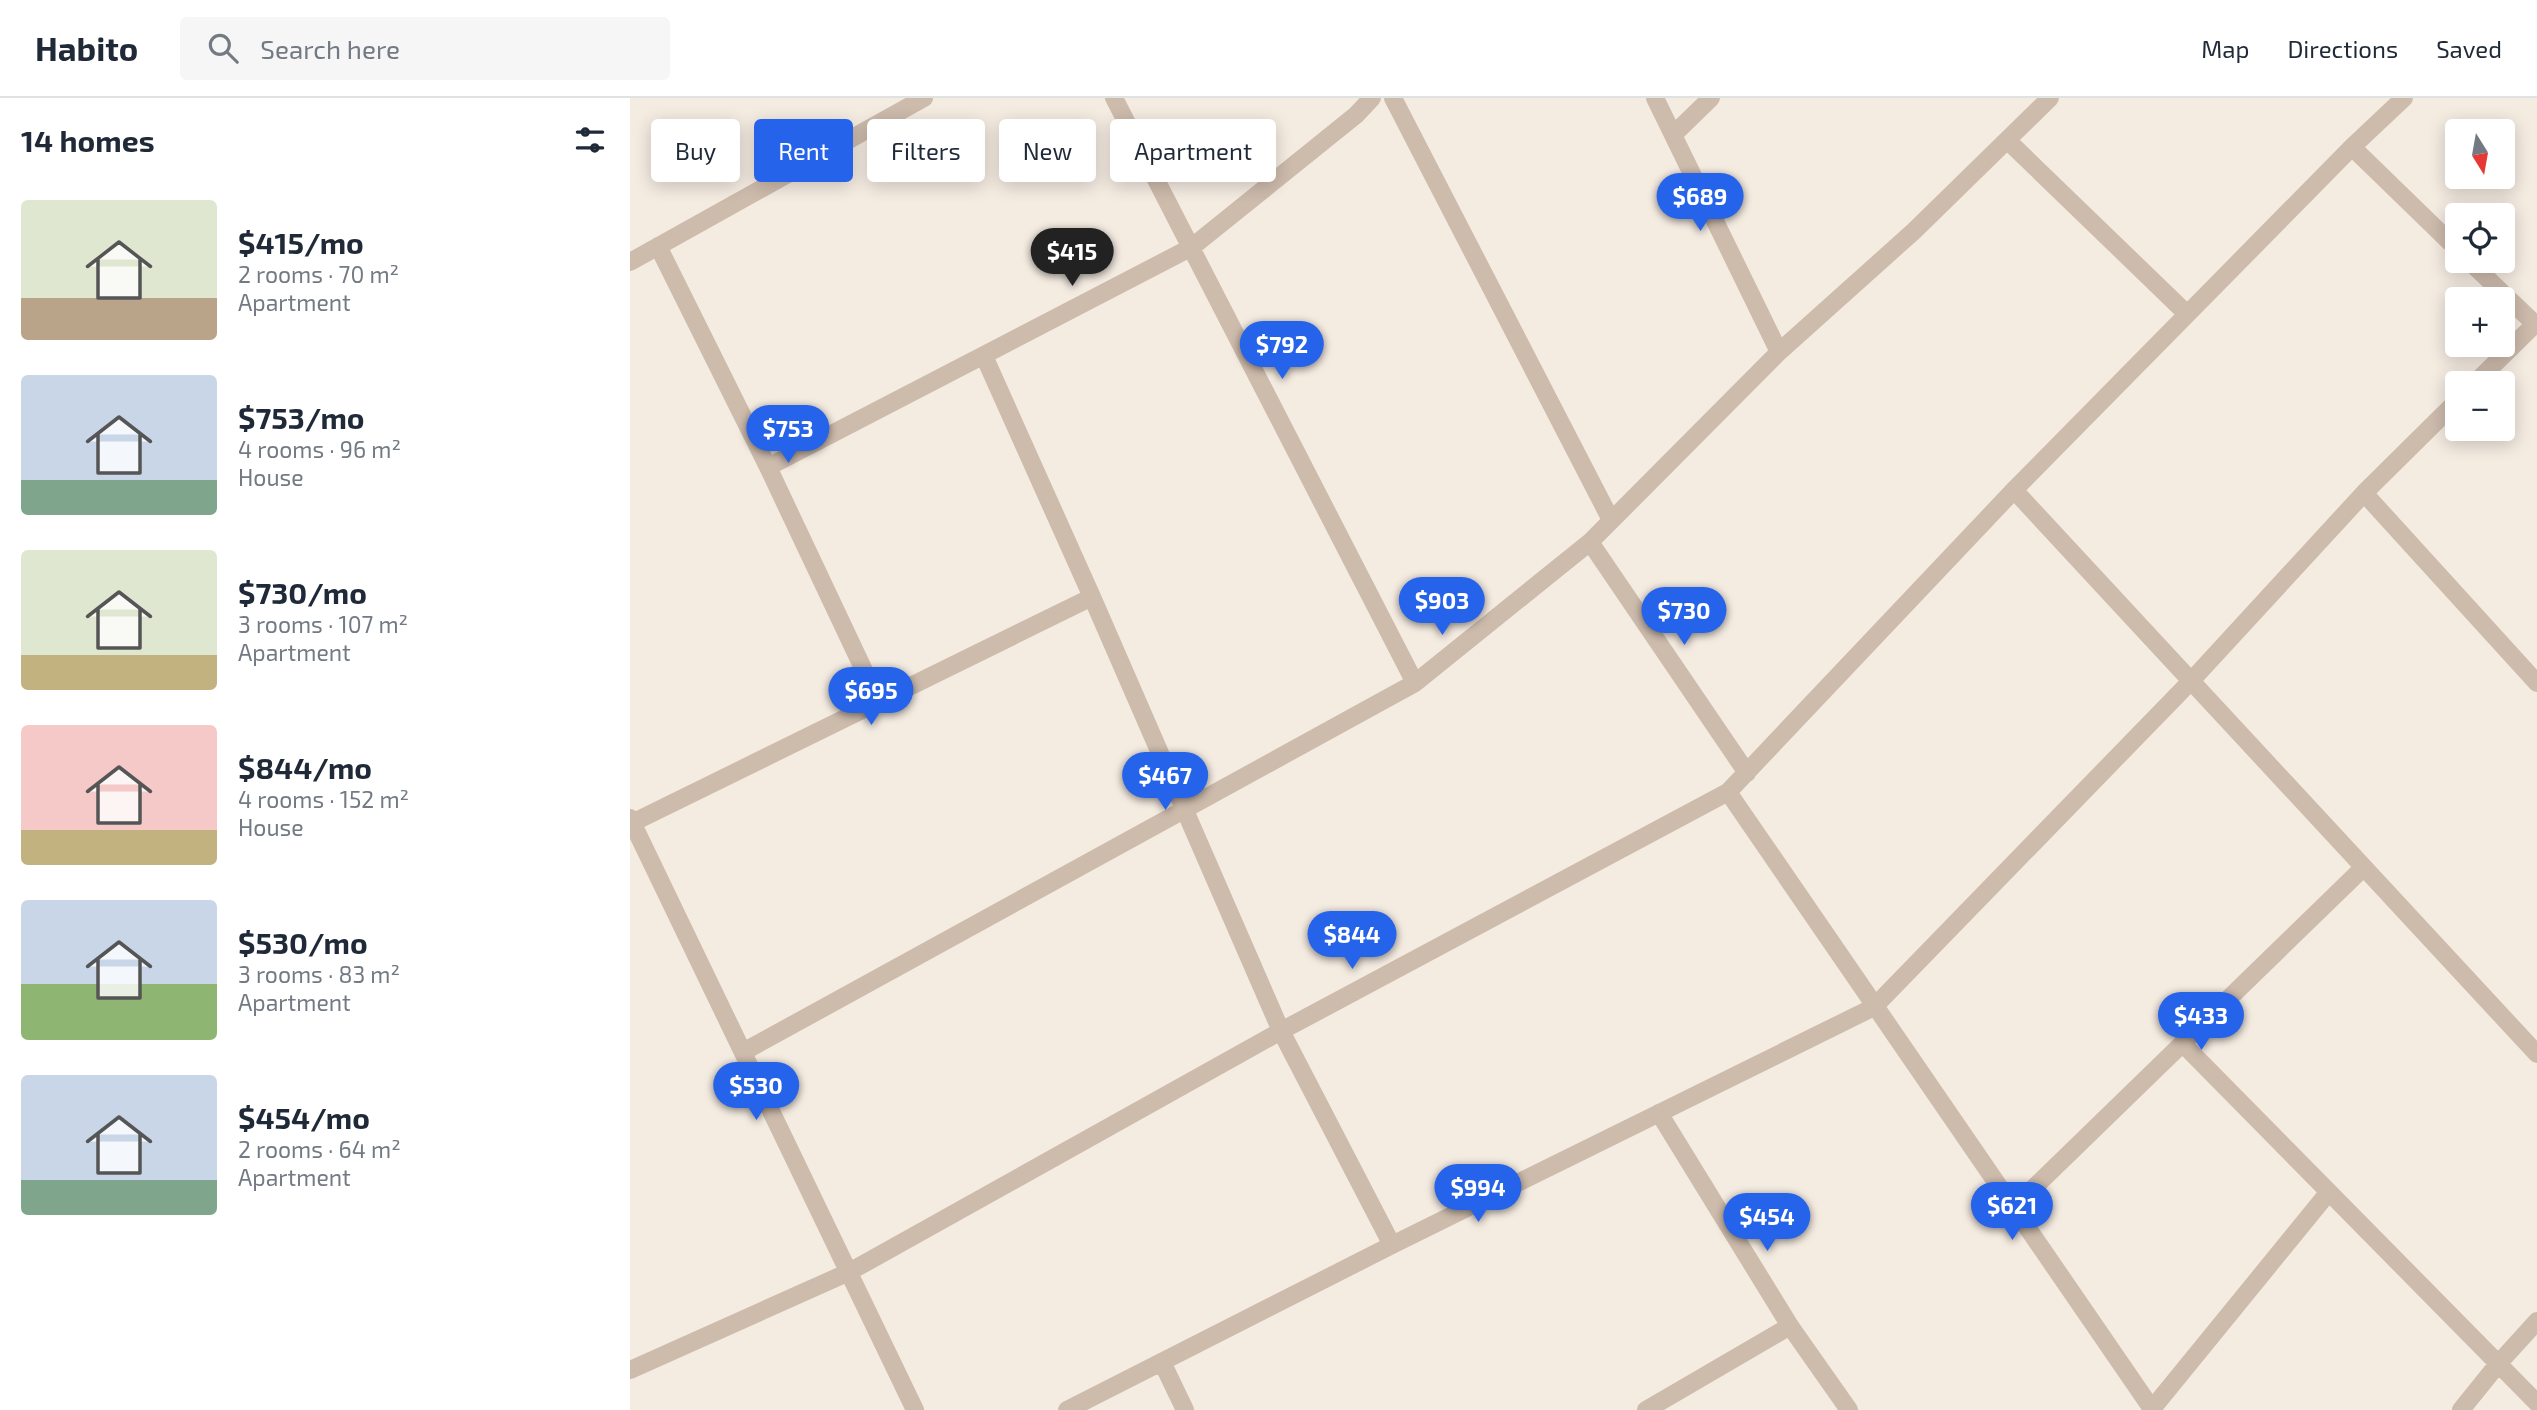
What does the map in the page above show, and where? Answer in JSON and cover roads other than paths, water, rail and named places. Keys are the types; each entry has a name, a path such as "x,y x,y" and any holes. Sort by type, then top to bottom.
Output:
{"street":[{"path":"630,262 924,98"},
{"path":"1114,98 1415,683"},
{"path":"768,467 1192,247 1356,115 1372,98"},
{"path":"1394,98 1611,520"},
{"path":"1655,98 1779,352"},
{"path":"1673,135 1711,98"},
{"path":"743,1052 1415,683 1590,542 1779,352 1914,231 2050,98"},
{"path":"630,1370 849,1272 1281,1031 1728,792 2014,490 2352,147 2404,98"},
{"path":"2007,140 2187,314"},
{"path":"2352,147 2445,237"},
{"path":"658,246 768,467 878,702"},
{"path":"2482,273 2536,325 2488,371"},
{"path":"984,356 1281,1031 1392,1245"},
{"path":"1067,1410 1392,1245 1874,1007 2191,681 2364,493 2445,413"},
{"path":"2014,490 2537,1054"},
{"path":"2364,493 2537,683"},
{"path":"1590,542 1747,773"},
{"path":"915,1410 631,820 1092,597"},
{"path":"1728,792 2151,1409 2328,1193"},
{"path":"2012,1209 2363,868"},
{"path":"2182,1043 2537,1403"},
{"path":"1658,1113 1790,1326 1849,1410"},
{"path":"2461,1410 2537,1321"},
{"path":"1647,1410 1790,1326"},
{"path":"1162,1362 1185,1410"}]}
